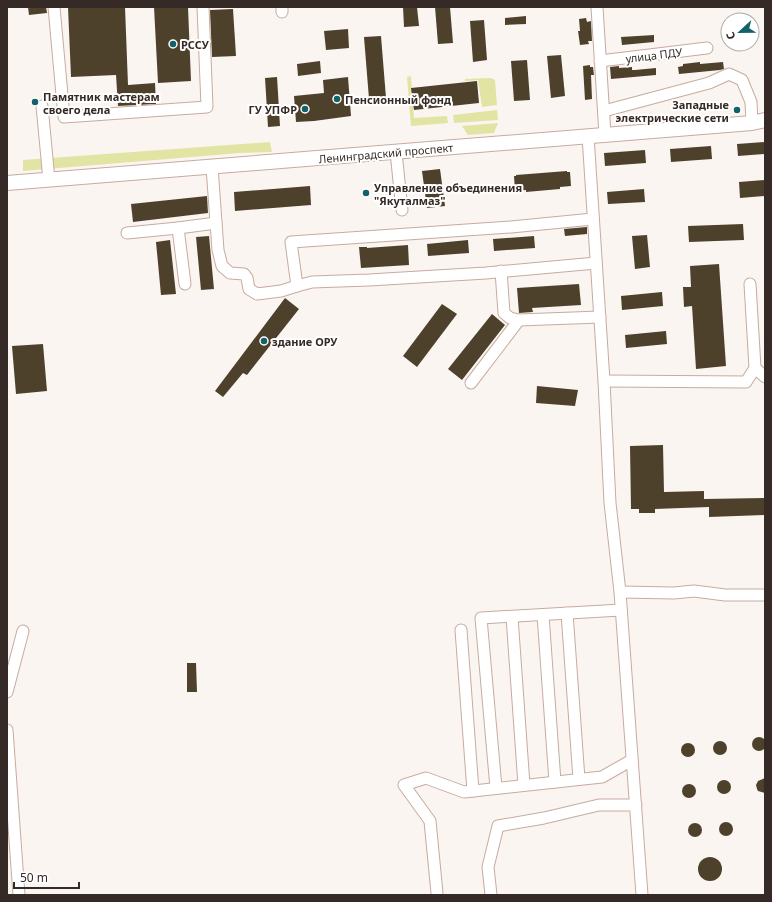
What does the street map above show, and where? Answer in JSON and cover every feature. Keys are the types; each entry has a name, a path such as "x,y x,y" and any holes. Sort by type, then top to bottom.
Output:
{"main road":[{"name":"Ленинградский проспект","path":"7,183 605,135 758,121"}],"street":[{"path":"54,7 64,117 207,107 202,7"},
{"path":"597,7 605,135"},
{"name":"улица ПДУ","path":"600,61 708,48"},
{"path":"604,111 709,83 729,74 742,80 758,121"},
{"path":"42,106 49,180"},
{"path":"588,136 604,380 610,503 620,592 642,895"},
{"path":"396,152 402,210"},
{"path":"212,167 218,250 222,266 230,273 244,274 247,278 249,288 258,294 281,291 312,282 369,280 596,263"},
{"path":"296,286 291,242 511,227 593,219"},
{"path":"127,233 216,223"},
{"path":"178,228 185,284"},
{"path":"500,271 504,313 510,318 519,320 600,317"},
{"path":"604,380 746,382 755,368 750,284"},
{"path":"471,383 519,320"},
{"path":"755,368 765,377"},
{"path":"620,592 674,593 694,591 725,595 765,595"},
{"path":"496,788 482,618 621,610"},
{"path":"567,613 579,779"},
{"path":"542,615 554,782"},
{"path":"512,616 524,785"},
{"path":"461,630 473,791"},
{"path":"7,692 23,632"},
{"path":"7,730 19,895"},
{"path":"437,892 430,821 404,785 426,778 464,792 602,777 632,760"},
{"path":"491,895 488,867 498,826 544,818 599,805 636,805"}],"green space":[{"path":"411,76 414,118 447,116 448,123 411,126 407,77"},
{"path":"491,78 495,80 497,105 482,107 478,80 465,81 465,79"},
{"path":"497,110 498,120 454,123 453,115"},
{"path":"498,123 494,133 468,135 462,126"},
{"path":"270,142 272,152 240,153 23,171 23,160"}],"building":[{"path":"28,7 46,7 47,13 29,15"},
{"path":"68,7 125,7 128,85 155,83 156,104 118,106 116,75 71,77"},
{"name":"РССУ","path":"154,7 188,7 191,81 158,83"},
{"path":"403,7 417,7 419,26 404,27"},
{"path":"435,7 450,7 453,43 438,44"},
{"path":"233,9 236,56 212,57 210,10"},
{"path":"526,16 526,24 505,25 505,18"},
{"path":"586,18 587,22 591,21 592,41 588,41 589,44 580,45 578,31 580,31 579,19"},
{"path":"484,20 487,60 473,62 470,21"},
{"path":"348,29 349,48 326,50 324,31"},
{"path":"654,35 654,42 622,45 621,37"},
{"path":"381,36 386,98 369,99 364,37"},
{"path":"561,55 565,96 551,98 547,56"},
{"path":"527,60 530,100 514,101 511,61"},
{"path":"320,61 321,73 298,76 297,64"},
{"path":"700,62 700,64 723,62 724,69 679,74 678,67 683,66 683,64"},
{"path":"590,65 590,67 593,67 594,75 591,75 592,99 585,100 583,66"},
{"path":"619,66 619,68 632,67 632,70 656,68 656,75 611,79 610,67"},
{"path":"277,77 280,126 268,127 265,78"},
{"path":"348,77 351,116 296,122 294,96 324,93 323,80"},
{"path":"477,81 479,103 414,110 411,88"},
{"path":"765,142 765,154 738,156 737,144"},
{"path":"711,146 712,159 671,162 670,149"},
{"path":"645,150 646,163 605,166 604,153"},
{"path":"440,169 445,206 427,208 422,171"},
{"path":"570,172 571,186 560,187 560,189 526,192 526,190 515,191 514,176 516,175"},
{"path":"765,180 765,196 740,198 739,182"},
{"path":"310,186 311,205 235,211 234,192"},
{"path":"644,189 645,202 608,204 607,192"},
{"path":"207,196 208,213 133,222 131,204"},
{"path":"743,224 744,240 689,242 688,226"},
{"path":"587,227 587,234 565,236 564,229"},
{"path":"647,235 650,267 635,269 632,236"},
{"path":"209,236 214,289 201,290 196,237"},
{"path":"534,236 535,248 494,251 493,239"},
{"path":"170,240 176,294 161,295 156,242"},
{"path":"468,240 469,253 428,256 427,244"},
{"path":"408,245 409,265 361,268 359,247 367,248"},
{"path":"719,264 726,366 696,369 692,306 684,307 683,287 691,287 690,266"},
{"path":"579,284 581,305 532,308 533,312 519,313 517,288"},
{"path":"662,292 663,306 622,310 621,296"},
{"name":"здание ОРУ","path":"285,298 299,309 247,375 243,373 223,397 215,391"},
{"path":"442,304 457,314 417,367 403,356"},
{"path":"492,314 505,325 462,380 448,369"},
{"path":"666,331 667,344 626,348 625,335"},
{"path":"43,344 47,391 16,394 12,346"},
{"path":"537,386 578,390 575,406 536,403"},
{"path":"663,445 664,492 704,491 704,499 765,498 765,515 709,517 709,507 655,509 655,513 639,513 639,509 631,509 630,446"},
{"path":"187,663 196,663 197,692 187,692"},
{"path":"759,737 764,739 766,744 764,749 759,751 754,749 752,744 754,739"},
{"path":"720,741 725,743 727,748 725,753 720,755 715,753 713,748 715,743"},
{"path":"688,743 693,745 695,750 693,755 688,757 683,755 681,750 683,745"},
{"path":"765,778 765,793 758,791 756,785 758,781"},
{"path":"724,780 729,782 731,787 729,792 724,794 719,792 717,787 719,782"},
{"path":"689,784 694,786 696,791 694,796 689,798 684,796 682,791 684,786"},
{"path":"726,822 731,824 733,829 731,834 726,836 721,834 719,829 721,824"},
{"path":"695,823 700,825 702,830 700,835 695,837 690,835 688,830 690,825"},
{"path":"710,857 715,858 721,864 721,874 715,880 710,881 705,880 699,874 698,869 699,864 705,858"}],"place":[{"name":"РССУ","path":"173,44"},
{"name":"Пенсионный фонд","path":"337,99"},
{"name":"Памятник мастерам своего дела","path":"35,102"},
{"name":"ГУ УПФР","path":"305,109"},
{"name":"Западные электрические сети","path":"737,110"},
{"name":"Управление объединения \"Якуталмаз\"","path":"366,193"},
{"name":"здание ОРУ","path":"264,341"}]}
